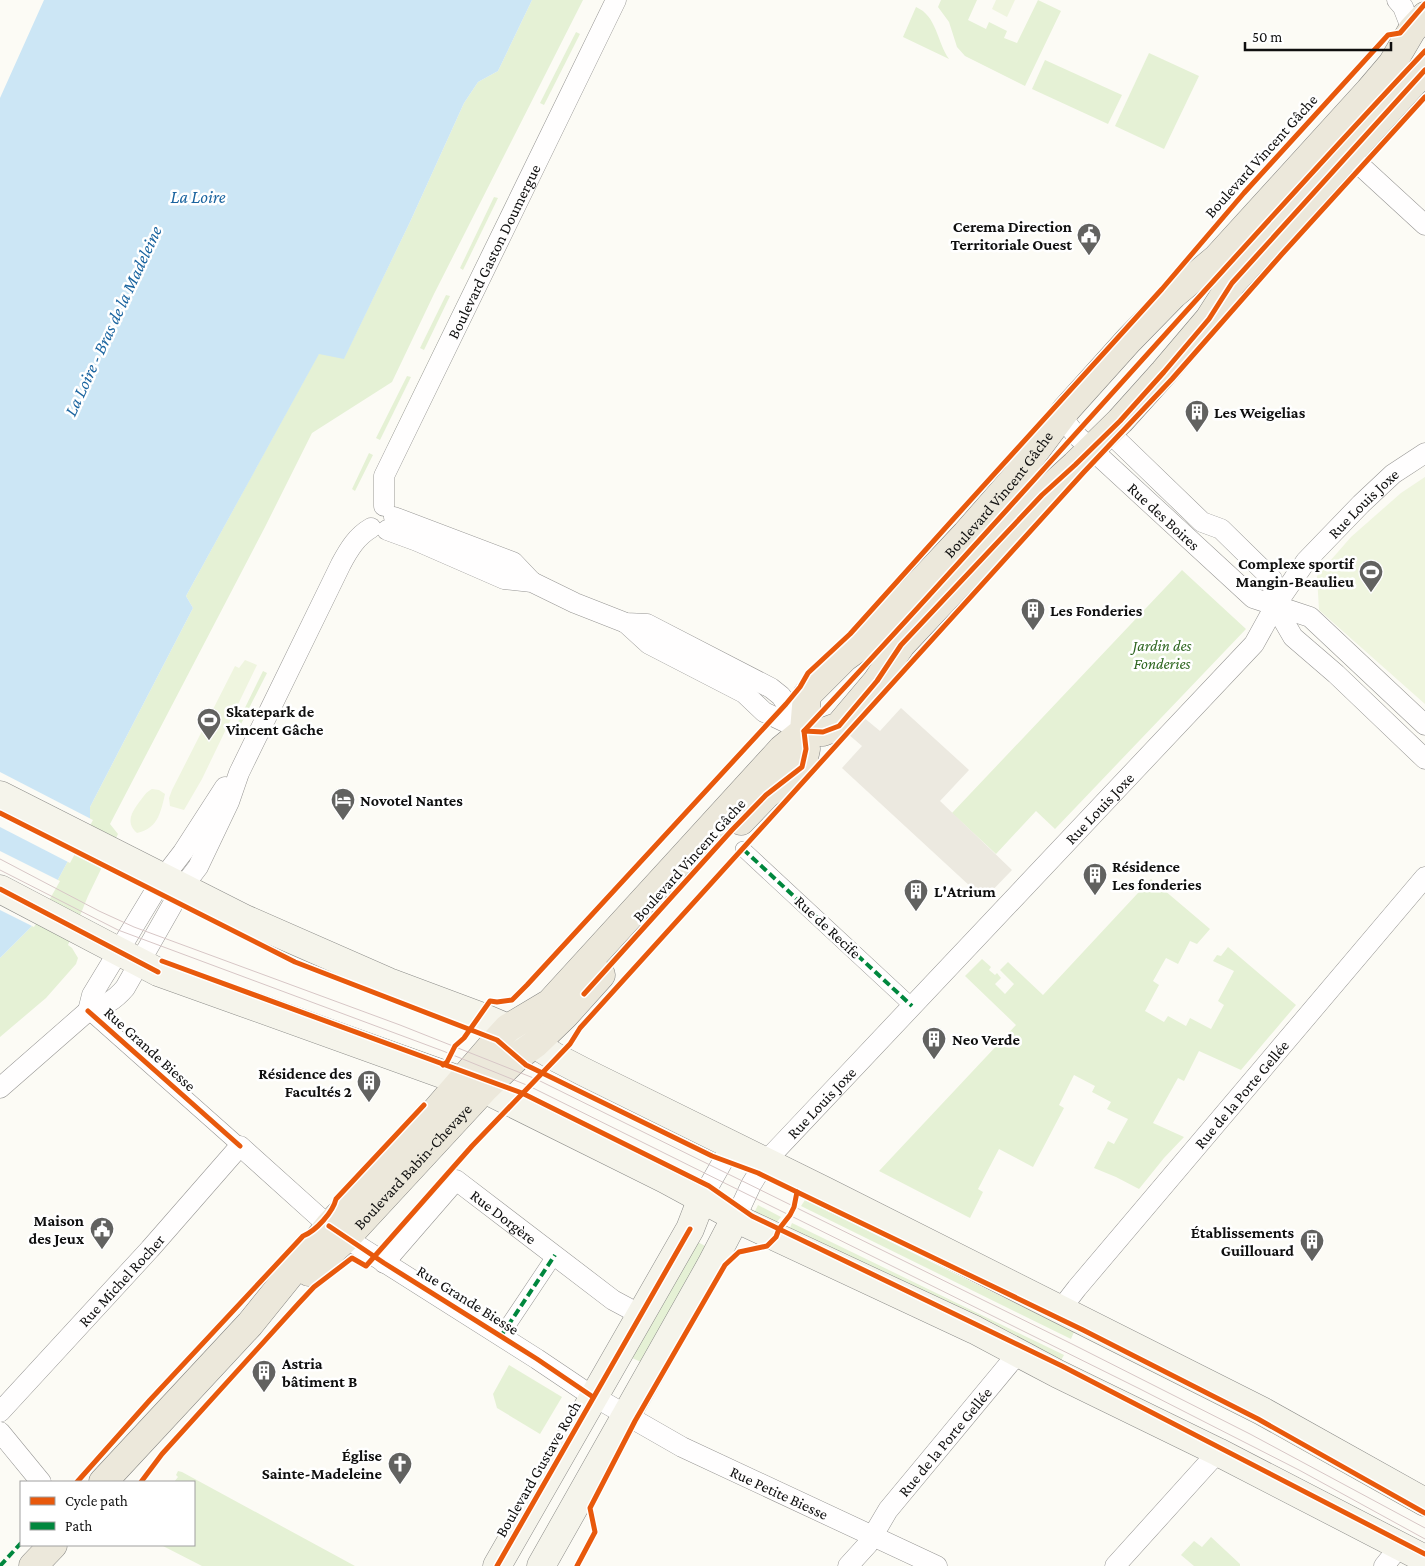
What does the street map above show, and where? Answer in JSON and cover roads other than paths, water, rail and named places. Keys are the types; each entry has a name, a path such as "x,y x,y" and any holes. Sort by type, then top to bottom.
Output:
{"main road":[{"name":"Boulevard Vincent Gâche","path":"473,1085 535,1044 565,1015 732,830 766,795 802,767 806,749 804,731 807,695 844,658 862,645 960,541 1015,478 1061,416 1129,340 1173,295 1217,258 1392,64 1419,23"},
{"name":"Boulevard Vincent Gâche","path":"473,1085 508,1028 550,1003 782,749 804,731 823,732 839,726 877,681 901,645 1042,495 1101,439 1164,372 1203,326 1232,283 1425,70"},
{"path":"0,795 243,918 389,982 508,1028 571,1066 1262,1411 1425,1502"},
{"path":"0,890 158,972 473,1085 702,1198 736,1217 1019,1352 1058,1374 1218,1452 1392,1556 1425,1559"},
{"name":"Boulevard Babin-Chevaye","path":"104,1481 473,1085"},
{"name":"Boulevard Gustave Roch","path":"498,1566 690,1229 702,1198"},
{"path":"541,1566 711,1265 736,1217"},
{"path":"33,1566 52,1546"}],"street":[{"name":"Boulevard Gaston Doumergue","path":"384,520 384,476 616,0"},
{"path":"1397,0 1419,23"},
{"path":"1328,136 1425,225"},
{"name":"Rue des Boires","path":"1061,416 1076,434 1101,439 1116,439 1202,522 1220,529 1272,579 1275,606 1293,637 1336,674 1425,759"},
{"name":"Rue des Boires","path":"1101,439 1193,542 1253,598 1310,617 1425,724"},
{"name":"Rue Louis Joxe","path":"736,1217 750,1185 765,1162 1254,644 1275,606 1306,561 1393,474 1425,453"},
{"path":"0,1088 88,1011 92,996 129,958 172,883 202,860 229,802 239,773 346,555 364,532 384,520 513,562 532,582 575,603 626,623 647,624 771,688 781,696 804,731"},
{"path":"1193,542 1202,522"},
{"name":"Rue de Recife","path":"743,849 912,1006"},
{"name":"Rue de la Porte Gellée","path":"1060,1310 1076,1288 1425,877"},
{"name":"Rue Grande Biesse","path":"88,1011 338,1232 594,1396"},
{"name":"Rue Michel Rocher","path":"0,1412 150,1249 240,1146"},
{"path":"702,1198 732,1146"},
{"name":"Rue Dorgère","path":"384,1263 456,1180 613,1300 641,1315"},
{"path":"501,1336 555,1255"},
{"name":"Rue de la Porte Gellée","path":"848,1566 868,1544 888,1510 1019,1352"},
{"name":"Boulevard Gustave Roch","path":"594,1396 626,1415"},
{"name":"Rue Petite Biesse","path":"626,1415 682,1447 936,1566"},
{"path":"0,1432 40,1481"},
{"path":"1115,1566 1218,1452"}],"water":[{"name":"La Loire","path":"44,0 532,0 498,71 478,82 464,103 410,222 344,359 319,354 186,596 193,608 90,807 90,820 34,924 0,958 0,98"}],"tram line":[{"path":"0,859 99,911 134,927 400,1025 536,1079 1074,1345 1250,1434 1425,1528"},
{"path":"0,870 118,930 443,1051 529,1086 1140,1389 1299,1470 1425,1539"}],"place":[{"name":"Cerema Direction Territoriale Ouest","path":"1089,256"},
{"name":"Les Weigelias","path":"1197,433"},
{"name":"Complexe sportif Mangin-Beaulieu","path":"1371,593"},
{"name":"Les Fonderies","path":"1033,631"},
{"name":"Skatepark de Vincent Gâche","path":"209,741"},
{"name":"Novotel Nantes","path":"343,821"},
{"name":"Résidence Les fonderies","path":"1095,896"},
{"name":"L'Atrium","path":"916,912"},
{"name":"Neo Verde","path":"934,1060"},
{"name":"Résidence des Facultés 2","path":"369,1103"},
{"name":"Maison des Jeux","path":"102,1250"},
{"name":"Établissements Guillouard","path":"1312,1262"},
{"name":"Astria bâtiment B","path":"264,1393"},
{"name":"Église Sainte-Madeleine","path":"400,1485"}],"water label":[{"name":"La Loire - Bras de la Madeleine","path":"113,321"}],"park label":[{"name":"Jardin des Fonderies","path":"1162,654"}]}
